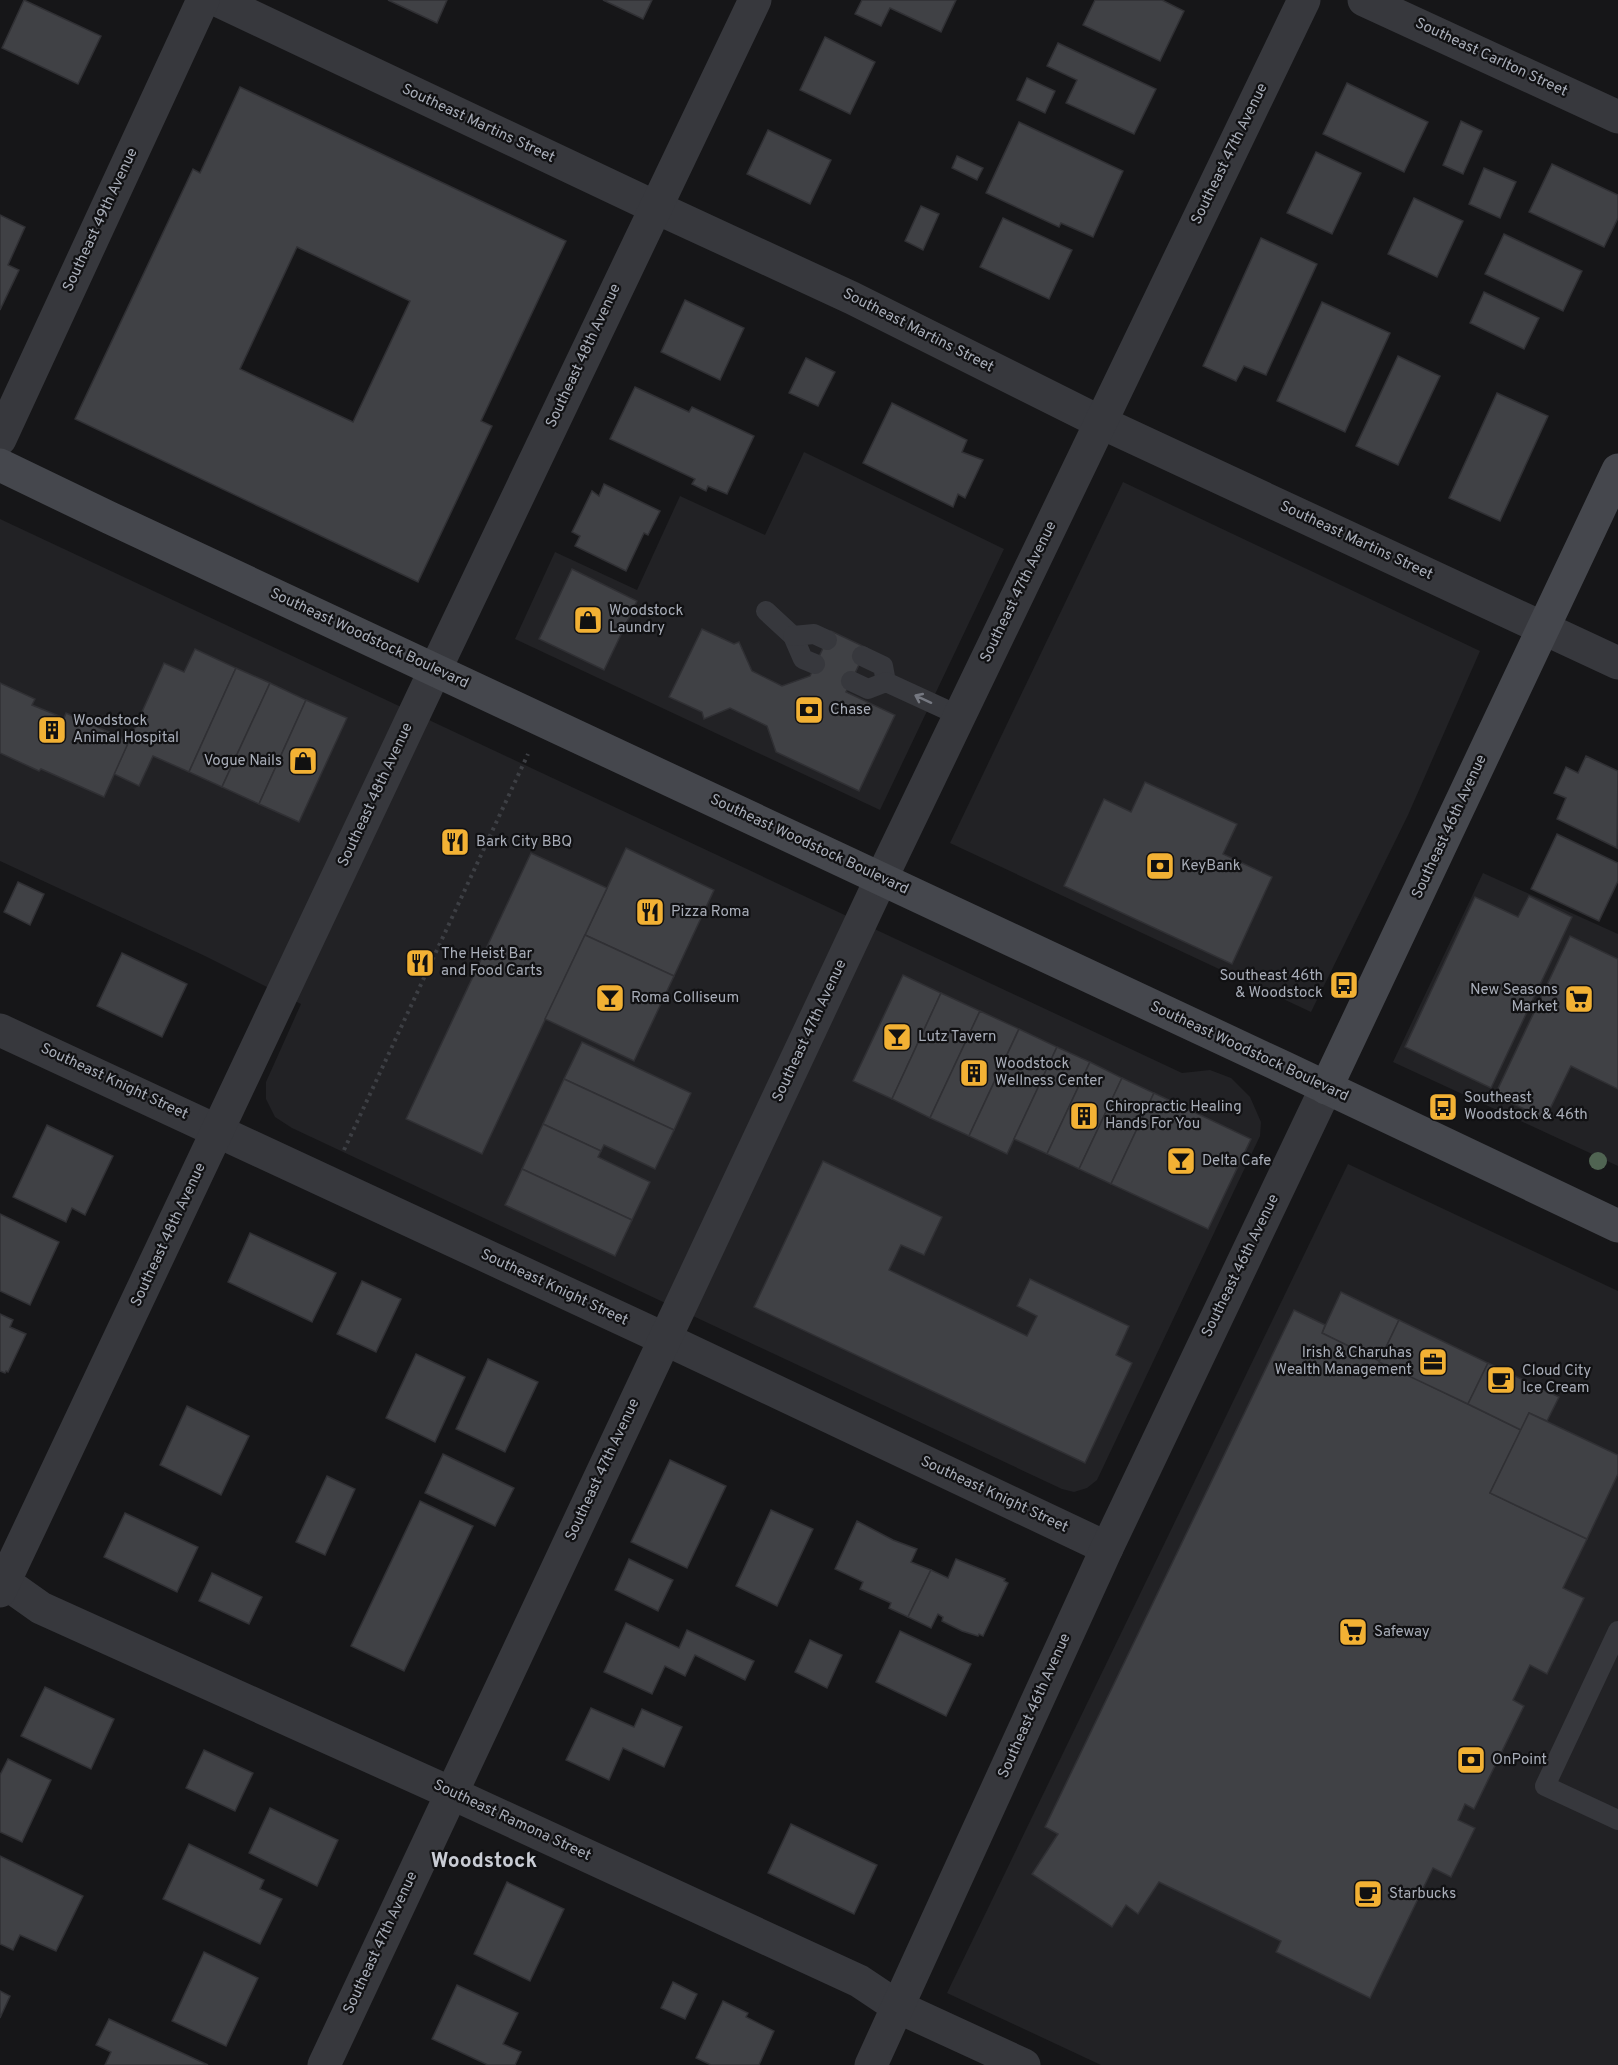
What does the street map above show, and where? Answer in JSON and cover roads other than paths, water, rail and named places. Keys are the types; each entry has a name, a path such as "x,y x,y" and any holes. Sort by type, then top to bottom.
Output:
{"main road":[{"name":"Southeast Woodstock Boulevard","path":"0,465 1618,1226"},
{"name":"Southeast 46th Avenue","path":"1326,1088 1618,470"}],"street":[{"name":"Southeast 49th Avenue","path":"0,439 203,0"},
{"name":"Southeast Martins Street","path":"217,0 852,298 1100,423 1618,663"},
{"name":"Southeast 48th Avenue","path":"2,1584 755,0"},
{"name":"Southeast 47th Avenue","path":"324,2065 881,879 1304,0"},
{"name":"Southeast Carlton Street","path":"1364,0 1618,117"},
{"name":"Southeast Knight Street","path":"0,1030 665,1339 1107,1548"},
{"name":"Southeast 46th Avenue","path":"871,2065 1107,1548 1326,1088"},
{"name":"Southeast Ramona Street","path":"2,1584 41,1608 859,1981 898,2007 1024,2065"}],"lane":[{"path":"766,611 793,636 803,659 815,664"},
{"path":"793,636 814,634 827,640"},
{"path":"862,657 883,666 886,682"},
{"path":"851,681 868,689 886,682 960,716"},
{"path":"1618,1631 1545,1786 1618,1820"}],"place":[{"name":"Woodstock Laundry","path":"588,620"},
{"name":"Chase","path":"809,710"},
{"name":"Woodstock Animal Hospital","path":"52,730"},
{"name":"Vogue Nails","path":"303,761"},
{"name":"Bark City BBQ","path":"455,842"},
{"name":"KeyBank","path":"1160,866"},
{"name":"Pizza Roma","path":"650,912"},
{"name":"The Heist Bar and Food Carts","path":"420,963"},
{"name":"Southeast 46th & Woodstock","path":"1344,985"},
{"name":"Roma Colliseum","path":"610,998"},
{"name":"New Seasons Market","path":"1579,999"},
{"name":"Lutz Tavern","path":"897,1037"},
{"name":"Woodstock Wellness Center","path":"974,1073"},
{"name":"Southeast Woodstock & 46th","path":"1443,1107"},
{"name":"Chiropractic Healing Hands For You","path":"1084,1116"},
{"name":"Delta Cafe","path":"1181,1161"},
{"name":"Irish & Charuhas Wealth Management","path":"1433,1362"},
{"name":"Cloud City Ice Cream","path":"1501,1380"},
{"name":"Safeway","path":"1353,1632"},
{"name":"OnPoint","path":"1471,1760"},
{"name":"Starbucks","path":"1368,1894"}],"district":[{"name":"Woodstock","path":"484,1861"}]}
